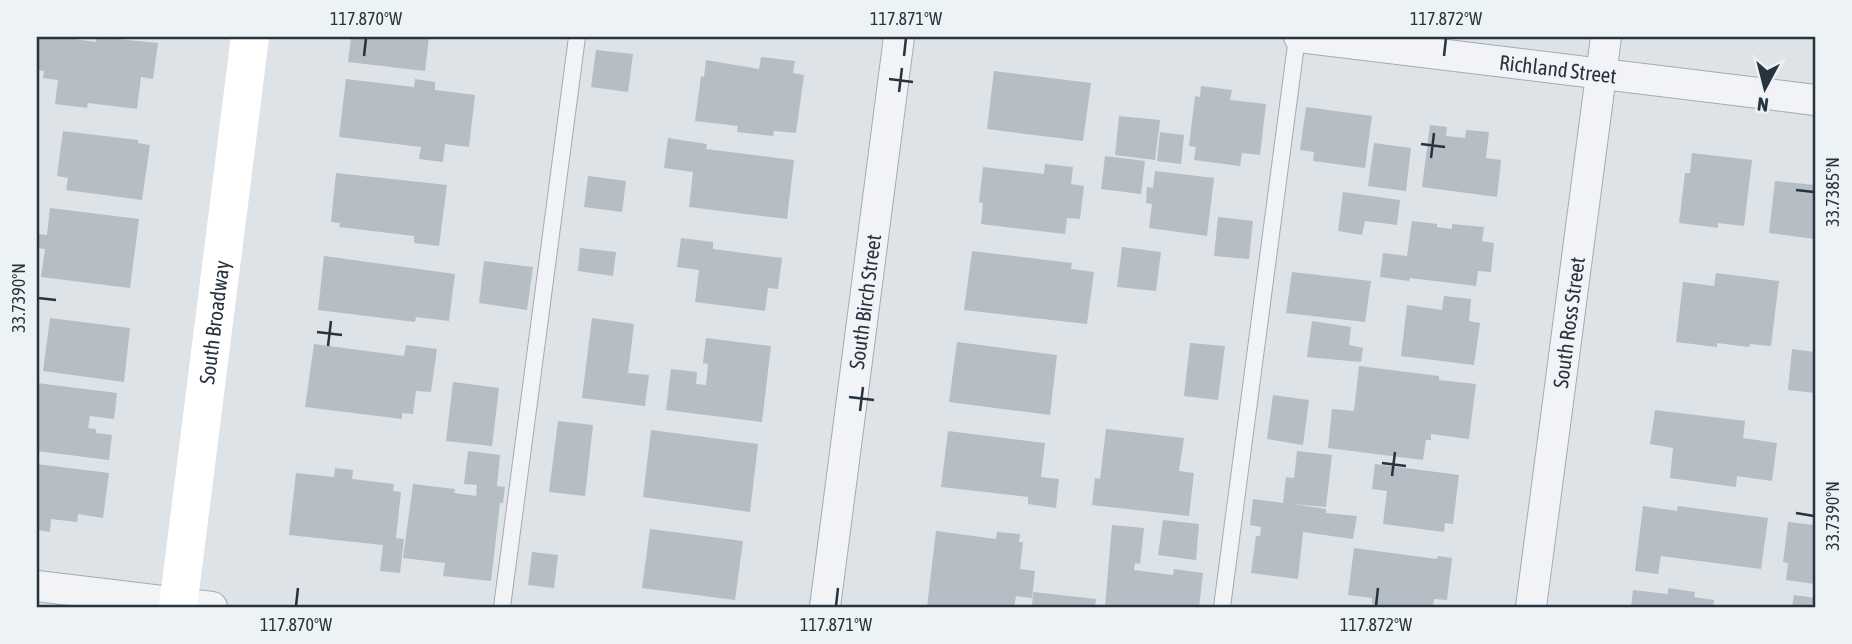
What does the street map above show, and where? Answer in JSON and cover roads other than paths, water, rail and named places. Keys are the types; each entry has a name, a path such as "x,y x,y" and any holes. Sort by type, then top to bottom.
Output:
{"street":[{"name":"South Broadway","path":"190,606 250,37"},
{"name":"South Birch Street","path":"825,607 899,37"},
{"name":"Richland Street","path":"1298,37 1815,100"},
{"name":"South Ross Street","path":"1531,607 1606,37"},
{"path":"37,586 190,606"}],"lane":[{"path":"502,607 577,37"},
{"path":"1222,607 1298,37"}]}
